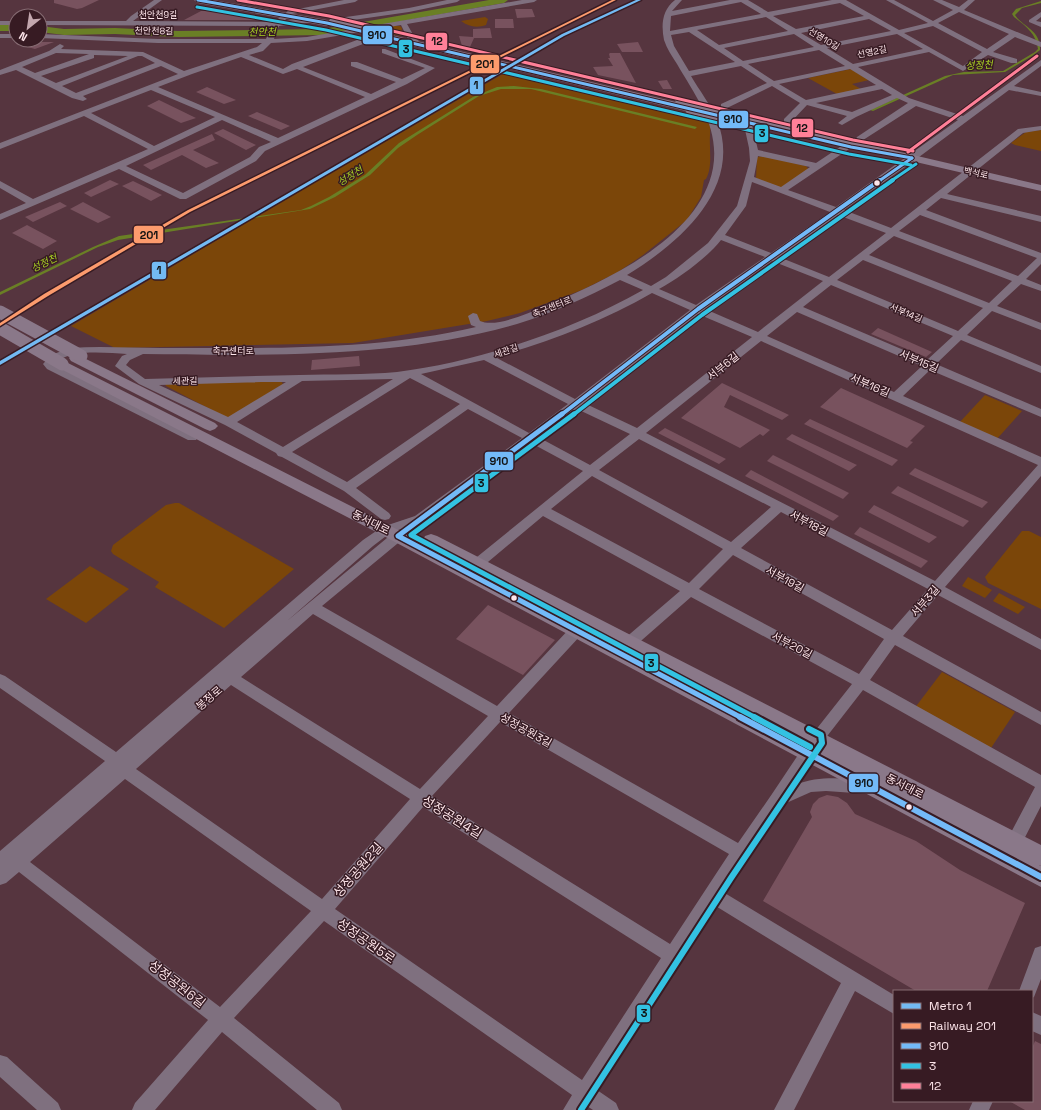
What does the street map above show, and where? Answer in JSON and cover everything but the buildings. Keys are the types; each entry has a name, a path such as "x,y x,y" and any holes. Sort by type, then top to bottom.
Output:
{"main road":[{"path":"198,0 326,21 545,74 547,77 841,139 853,144"},
{"path":"224,0 252,8"},
{"path":"370,32 410,39 463,54"},
{"name":"백석로","path":"545,74 690,108 728,112 853,144 1041,188"},
{"path":"709,112 748,125 853,144"},
{"path":"0,312 144,387 278,462"},
{"path":"0,318 144,387"},
{"path":"0,328 62,364"},
{"path":"0,335 278,462"},
{"name":"동서대로","path":"278,462 396,525 477,564 629,643 811,746 870,787 1041,877"},
{"name":"동서대로","path":"396,525 576,632 1041,856"}],"street":[{"path":"127,24 138,12 159,0"},
{"path":"0,146 184,74 260,49 269,39 276,24 287,14 295,0"},
{"path":"287,14 355,0"},
{"name":"천안천9길","path":"48,23 276,24 326,21 409,10 457,0"},
{"path":"307,39 534,0"},
{"name":"축구센터로","path":"396,525 295,489 51,368 48,364 50,360 70,351 276,351 339,349 385,345 441,337 492,327 518,320 590,291 620,276 665,246 694,217 707,198 715,180 718,168 717,132 709,112 670,46 665,26 669,14 669,7 679,0"},
{"path":"669,14 741,0"},
{"name":"선영10길","path":"741,0 910,102 963,119"},
{"path":"667,34 842,0 963,69 1014,34"},
{"path":"889,0 987,52 1014,60"},
{"path":"936,0 1041,45"},
{"path":"686,74 934,24 966,6 972,0"},
{"path":"324,7 317,10 315,13 318,17 326,21"},
{"path":"1041,14 1031,21 1041,25"},
{"path":"718,47 870,17"},
{"path":"403,23 410,39"},
{"path":"691,30 800,101 877,120"},
{"name":"천안천8길","path":"48,36 158,41 307,39"},
{"path":"0,74 54,51 70,37"},
{"path":"242,55 283,72 295,66 360,42 307,39"},
{"path":"55,86 139,54 158,41"},
{"name":"선영2길","path":"728,112 773,83 930,50"},
{"path":"54,51 139,54 184,74"},
{"path":"119,166 183,197 253,158 262,149 431,68 385,51"},
{"path":"34,76 98,53"},
{"name":"봉정로","path":"0,878 121,765 342,564 396,525 530,437 576,404 698,309 912,158 1041,62"},
{"path":"75,96 162,63"},
{"path":"354,64 404,82"},
{"path":"295,66 372,97"},
{"path":"16,67 99,107"},
{"path":"787,121 805,103 883,86"},
{"path":"151,87 279,142"},
{"path":"1008,87 1041,94"},
{"path":"698,94 728,112"},
{"path":"842,122 897,95"},
{"path":"782,190 853,144 877,120 910,102"},
{"path":"84,113 154,149"},
{"path":"0,217 119,166 222,117"},
{"name":"세관길","path":"144,387 300,378 359,378 410,373 487,357 567,331 612,312 672,278 696,260 729,227 746,195 752,179 754,152 748,125"},
{"name":"서부6길","path":"477,564 542,510 760,336 971,172 1021,131 1041,128"},
{"path":"754,152 817,166"},
{"path":"752,179 1041,288"},
{"path":"0,184 32,203"},
{"path":"940,195 1041,219"},
{"path":"895,397 991,308 1041,257 919,212"},
{"name":"서부14길","path":"720,236 831,281 1041,370"},
{"path":"862,256 1041,327"},
{"name":"서부16길","path":"620,276 760,336 1041,462"},
{"name":"서부15길","path":"796,308 1041,413"},
{"path":"473,316 476,323 482,326 492,327"},
{"path":"146,351 131,355 122,361 120,366 144,387 228,422 278,462 348,488 396,525"},
{"name":"서부18길","path":"487,357 937,588 1041,645"},
{"path":"278,462 359,403 410,373"},
{"name":"서부19길","path":"410,373 592,470 731,549 1041,719"},
{"path":"228,422 300,378"},
{"path":"348,488 468,404"},
{"name":"서부3길","path":"573,1110 740,852 778,799 811,746 893,638 1041,468"},
{"path":"629,643 690,590 731,549 779,507"},
{"name":"서부20길","path":"542,510 861,682 1041,783"},
{"name":"봉정로","path":"0,861 231,678 312,607 396,525"},
{"name":"성정공원3길","path":"312,607 740,852"},
{"name":"성정공원2길","path":"142,1110 221,1019 322,910 422,798 576,632"},
{"name":"성정공원4길","path":"231,678 673,956"},
{"name":"성정공원5로","path":"0,680 322,910 609,1110"},
{"path":"778,799 810,786 826,784 870,787"},
{"path":"1014,842 1041,791"},
{"name":"성정공원6길","path":"18,862 221,1019 332,1110"},
{"path":"713,895 893,1004"},
{"path":"1028,990 1041,954"},
{"path":"784,1110 852,980"},
{"path":"0,1064 50,1110"}],"shaded area":[{"path":"1041,1 1041,3 1022,8 1015,15 1035,33 1038,38 1040,50 1032,56 1005,72 953,75 873,111 870,110 945,76 964,72 1003,71 1035,52 1038,49 1037,43 1032,34 1012,14 1016,9"},
{"path":"485,17 488,19 486,25 470,26 461,21"},
{"path":"400,26 402,28 401,36 374,30"},
{"path":"851,69 869,80 852,84 861,89 837,94 808,78"},
{"path":"508,71 712,119 708,174 704,180 701,197 687,220 643,255 618,272 582,290 520,313 487,321 353,343 115,348 71,326 324,177"},
{"path":"514,86 541,89 697,127 695,129 531,89 501,89 479,96 398,148 370,175 335,197 310,209 118,240 98,247 0,295 0,292 119,236 301,210 311,206 365,175 399,143 473,97 497,87"},
{"path":"1041,130 1041,151 1011,143 1026,132"},
{"path":"763,156 806,166 809,170 782,187 778,187 756,179 757,157"},
{"path":"281,381 283,384 229,418 166,386 165,384"},
{"path":"985,395 1022,411 996,440 959,423"},
{"path":"179,503 294,569 224,628 155,587 159,582 113,554 111,551 113,545 166,505"},
{"path":"1022,531 1029,531 1041,537 1041,609 988,583 985,577"},
{"path":"90,566 129,589 86,623 46,599"},
{"path":"968,577 992,590 985,598 962,586"},
{"path":"999,593 1025,607 1018,614 993,601"},
{"path":"942,672 1015,712 989,751 914,709"}],"waterway":[{"name":"천안천","path":"48,30 64,32 115,31 178,34 323,32 504,0"},
{"name":"천안천","path":"0,28 8,28"}],"metro line":[{"name":"1","path":"0,363 563,35 639,0"}],"rail line":[{"name":"201","path":"0,325 46,295 189,211 614,0"}],"transit line":[{"name":"910","path":"198,0 327,23 851,147 912,158"},
{"name":"12","path":"238,0 329,16 853,140 913,151"},
{"name":"3","path":"197,7 326,30 849,154 911,165"},
{"name":"12","path":"908,152 1037,56"},
{"name":"910","path":"912,158 698,309 576,404 398,536 1041,877"},
{"name":"3","path":"810,747 411,535 580,410 702,315 916,164"},
{"name":"3","path":"581,1110 731,878 822,743 823,740 821,735 809,729"}],"water label":[{"name":"성정천","path":"979,65"},
{"name":"성정천","path":"350,176"},
{"name":"성정천","path":"44,263"}]}
